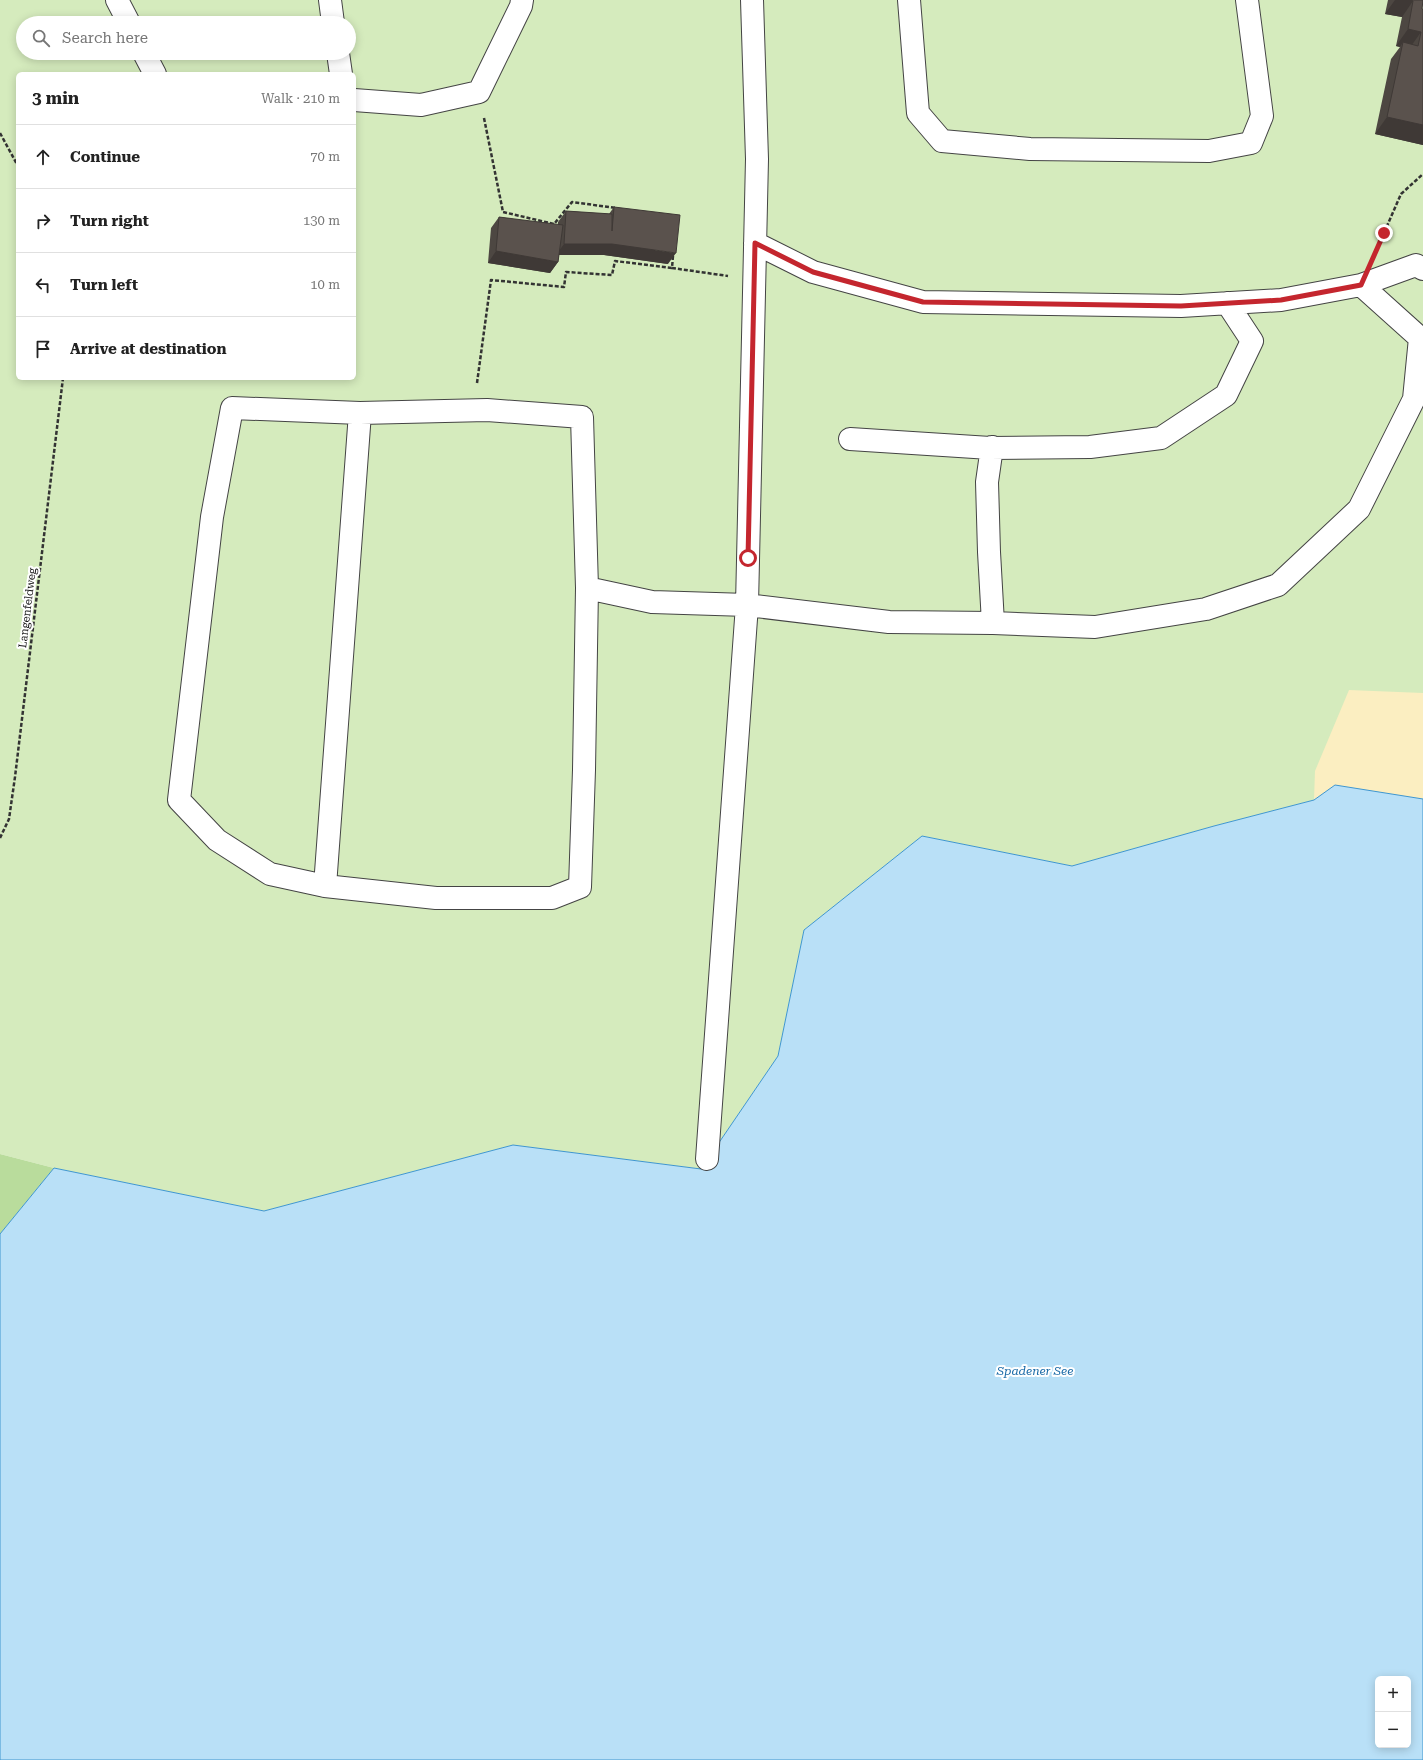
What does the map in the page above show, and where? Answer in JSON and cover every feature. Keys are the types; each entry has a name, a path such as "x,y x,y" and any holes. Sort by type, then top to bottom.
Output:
{"lane":[{"path":"117,0 125,16"},
{"path":"330,0 332,16"},
{"path":"356,100 421,105 479,92 521,6 522,0"},
{"path":"707,1159 747,605 757,159 752,0"},
{"path":"909,0 918,114 942,140 1030,149 1209,151 1251,143 1262,116 1247,0"},
{"path":"148,60 154,72"},
{"path":"339,60 341,72"},
{"path":"755,243 813,272 923,302 1181,306 1281,300 1361,285 1416,265 1423,268"},
{"path":"587,588 652,602 747,605 889,622 993,623 1095,627 1206,609 1278,585 1359,509 1414,399 1420,338 1361,285"},
{"path":"850,439 992,448 1090,447 1161,438 1226,395 1252,341 1227,303"},
{"path":"232,408 360,413 488,410 582,417 587,588 580,888 552,898 436,898 325,886 270,874 217,840 178,800 212,517 232,408"},
{"path":"325,886 360,413"},
{"path":"992,448 987,482 988,552 993,623"}],"path":[{"path":"479,92 502,212 554,224 572,202 620,208"},
{"path":"0,133 16,162"},
{"path":"1361,285 1401,194 1423,174"},
{"path":"672,268 673,253"},
{"path":"474,411 491,280 564,287 566,272 612,275 615,261 754,279"},
{"name":"Langenfeldweg","path":"0,838 9,819 15,777 63,380"}],"green space":[{"path":"0,0 1423,0 1423,799 1335,785 1314,800 1214,826 1072,866 922,836 804,930 778,1056 701,1169 513,1145 264,1211 54,1168 0,1154"},
{"path":"0,1154 54,1168 0,1234"}],"sand":[{"path":"1349,690 1423,693 1423,799 1335,785 1314,800 1315,771"}],"water":[{"name":"Spadener See","path":"1335,785 1423,799 1423,1760 0,1760 0,1234 54,1168 264,1211 513,1145 701,1169 778,1056 804,930 922,836 1072,866 1214,826 1314,800"}],"building":[{"path":"1411,0 1423,0 1423,125 1387,117 1403,42 1418,46 1421,32 1408,29 1413,1"},
{"path":"614,207 680,215 676,253 612,244 564,244 566,211 612,214 612,231"},
{"path":"499,217 563,225 558,262 496,251"}],"route":[{"path":"748,558 755,243 813,272 923,302 1181,306 1281,300 1361,285 1384,233"}]}
